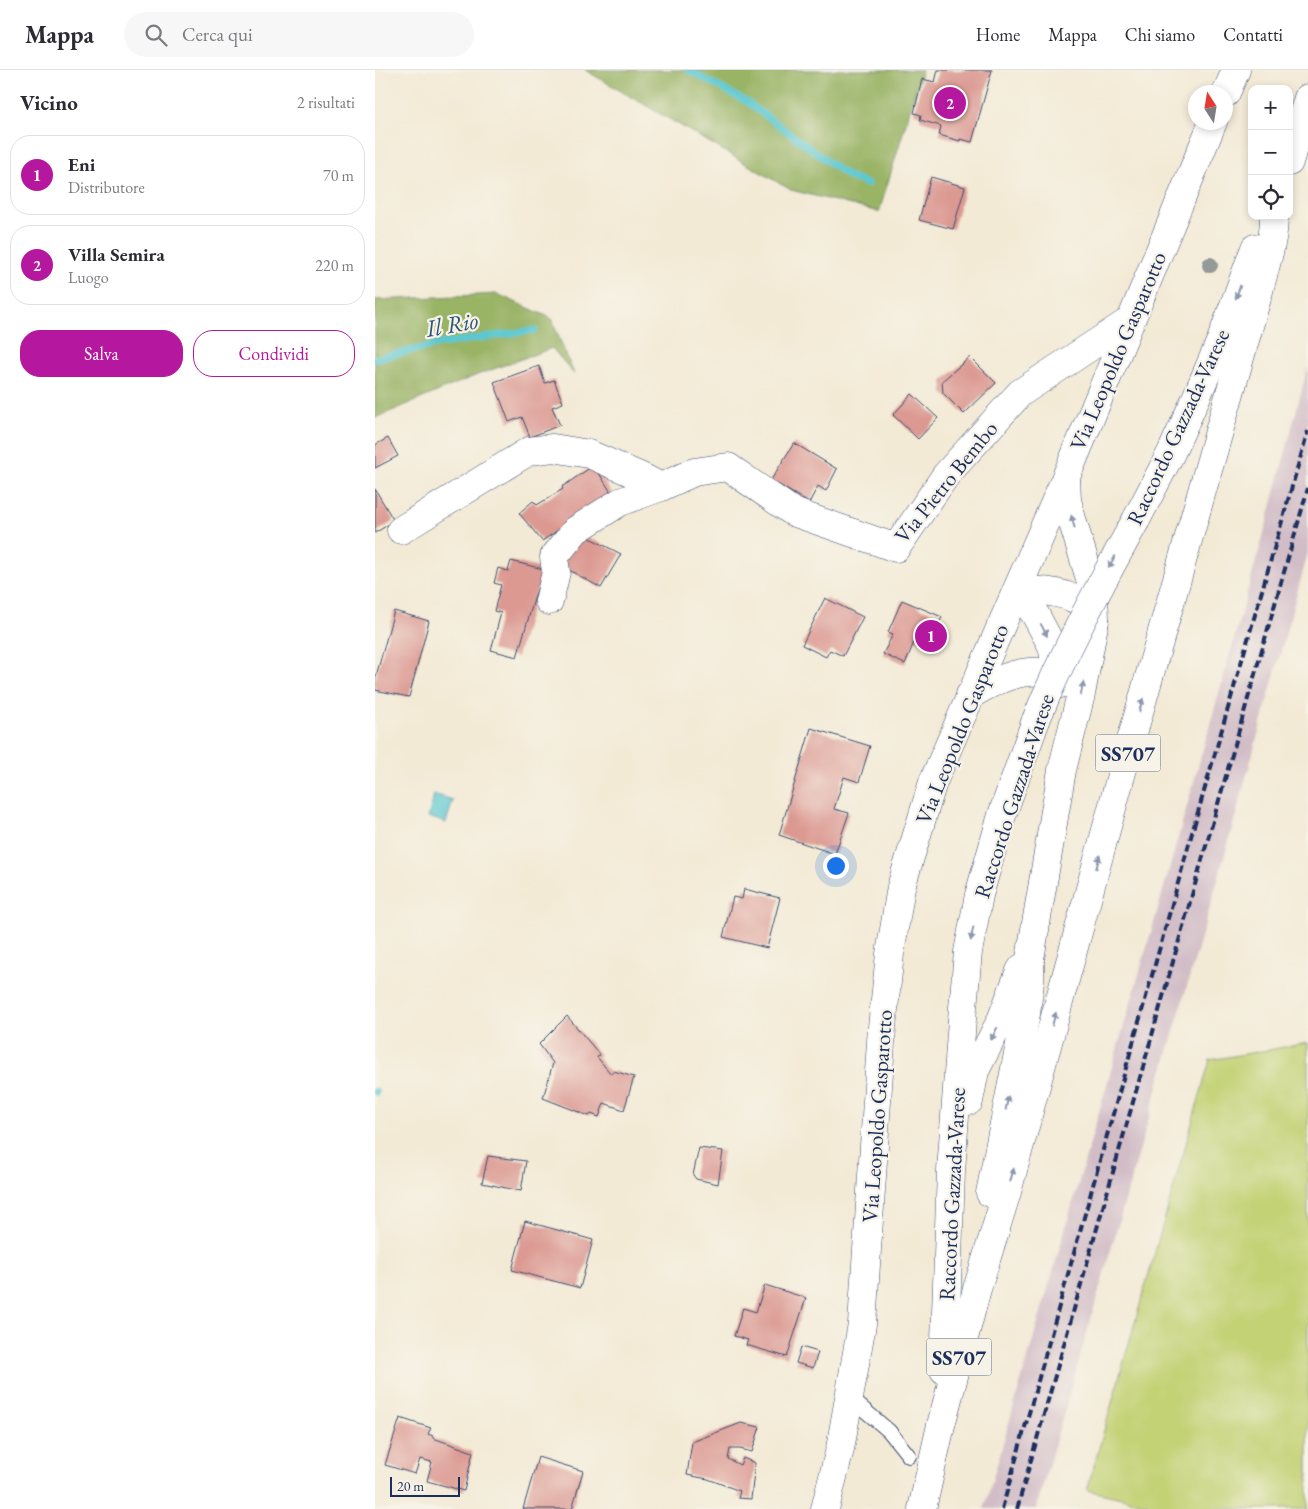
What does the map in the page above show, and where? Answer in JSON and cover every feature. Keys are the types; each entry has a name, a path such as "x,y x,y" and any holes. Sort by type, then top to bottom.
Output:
{"main road":[{"path":"1229,85 1236,70"},
{"path":"1293,149 1308,98"},
{"name":"Via Leopoldo Gasparotto","path":"825,1509 840,1449 861,1324 882,1027 890,954 901,887 933,782 1066,477 1210,130"},
{"name":"Raccordo Gazzada-Varese","path":"941,1425 951,1171 968,952 979,895 1000,824 1036,720 1049,689 1073,636 1144,507 1167,460 1221,340 1260,236 1265,224 1269,220"},
{"name":"Raccordo Gazzada-Varese","path":"922,1509 941,1425 977,1289 1007,1192 1120,779 1238,368 1271,243 1274,229 1273,220"},
{"name":"Via Pietro Bembo","path":"549,601 557,572 554,557 576,530 620,502 661,487 694,472 728,467 793,512 897,548 946,475 1021,394 1131,320"},
{"path":"401,530 529,451 553,448 589,454 661,487"},
{"path":"977,1289 988,1200 1026,1014 1030,982 1030,959 1062,770 1081,694 1095,620 1093,592 1067,500 1066,477"},
{"path":"1017,590 1053,592 1073,598 1085,606 1095,620"},
{"path":"1017,590 1035,614 1053,646 1059,680 1062,770"},
{"path":"970,695 998,680 1027,673 1044,673 1059,680"},
{"path":"946,1323 970,1091 975,1071 1001,1020 1020,971 1030,959"}],"lane":[{"path":"849,1397 889,1431 909,1456"}],"shaded area":[{"path":"1308,366 1308,553 1224,858 1036,1509 984,1509 1159,905 1269,515"}],"green space":[{"path":"585,70 922,70 879,212 791,190"},
{"path":"497,294 551,318 574,374 552,348 477,375 375,418 375,300"},
{"path":"1308,1043 1308,1509 1149,1509 1148,1504 1087,1490 1210,1060"}],"water":[{"path":"434,794 453,800 446,823 428,817"}],"building":[{"path":"938,70 992,70 972,142 960,139 960,141 939,135 941,126 920,120 921,115 914,113 922,79 935,82"},
{"path":"931,177 965,187 953,229 919,220"},
{"path":"970,357 996,383 964,414 943,393 942,381"},
{"path":"539,366 545,383 554,380 563,403 552,407 560,425 530,437 522,417 509,422 494,382"},
{"path":"912,394 938,418 918,439 893,415"},
{"path":"388,438 398,456 375,468 375,445"},
{"path":"794,443 837,469 826,491 818,486 809,503 771,480"},
{"path":"594,465 612,494 542,541 519,513 533,501 537,505 563,489 562,487"},
{"path":"375,489 394,521 375,533"},
{"path":"582,534 621,554 601,588 562,566"},
{"path":"511,561 543,569 517,657 491,650 501,613 494,611 501,585 494,583 498,568 508,571"},
{"path":"825,598 863,617 843,656 830,650 826,657 802,645"},
{"path":"902,600 942,617 929,644 915,640 905,664 883,654 893,634 888,632"},
{"path":"394,611 429,621 409,697 375,690 375,680"},
{"path":"811,728 870,746 859,782 844,777 834,809 849,813 835,854 779,835"},
{"path":"744,889 780,898 767,948 723,937 733,897 742,899"},
{"path":"567,1016 600,1055 597,1057 611,1074 614,1071 634,1077 624,1110 604,1103 599,1117 591,1114 589,1116 543,1098 553,1063 539,1044"},
{"path":"699,1148 723,1151 718,1184 696,1179 693,1175"},
{"path":"488,1156 526,1161 521,1191 482,1183"},
{"path":"525,1221 593,1240 580,1288 512,1270"},
{"path":"765,1285 806,1298 787,1357 746,1345 748,1340 734,1336 743,1308 756,1312"},
{"path":"801,1347 818,1352 813,1368 796,1363"},
{"path":"400,1418 431,1428 428,1434 433,1436 433,1438 473,1452 464,1491 427,1481 432,1462 420,1459 415,1474 385,1465"},
{"path":"741,1423 760,1427 752,1452 730,1449 728,1459 740,1465 743,1458 755,1463 751,1499 738,1498 740,1491 708,1479 687,1475 692,1442"},
{"path":"538,1457 583,1471 572,1509 523,1509"}],"waterway":[{"path":"688,70 747,102 849,177 868,184"},
{"name":"Il Rio","path":"375,359 440,344 535,330"}],"railway":[{"path":"1002,1509 1192,833 1308,431"},
{"path":"1017,1509 1308,488"}],"place":[{"name":"Villa Semira","path":"950,103"},
{"name":"Eni","path":"931,636"}]}
